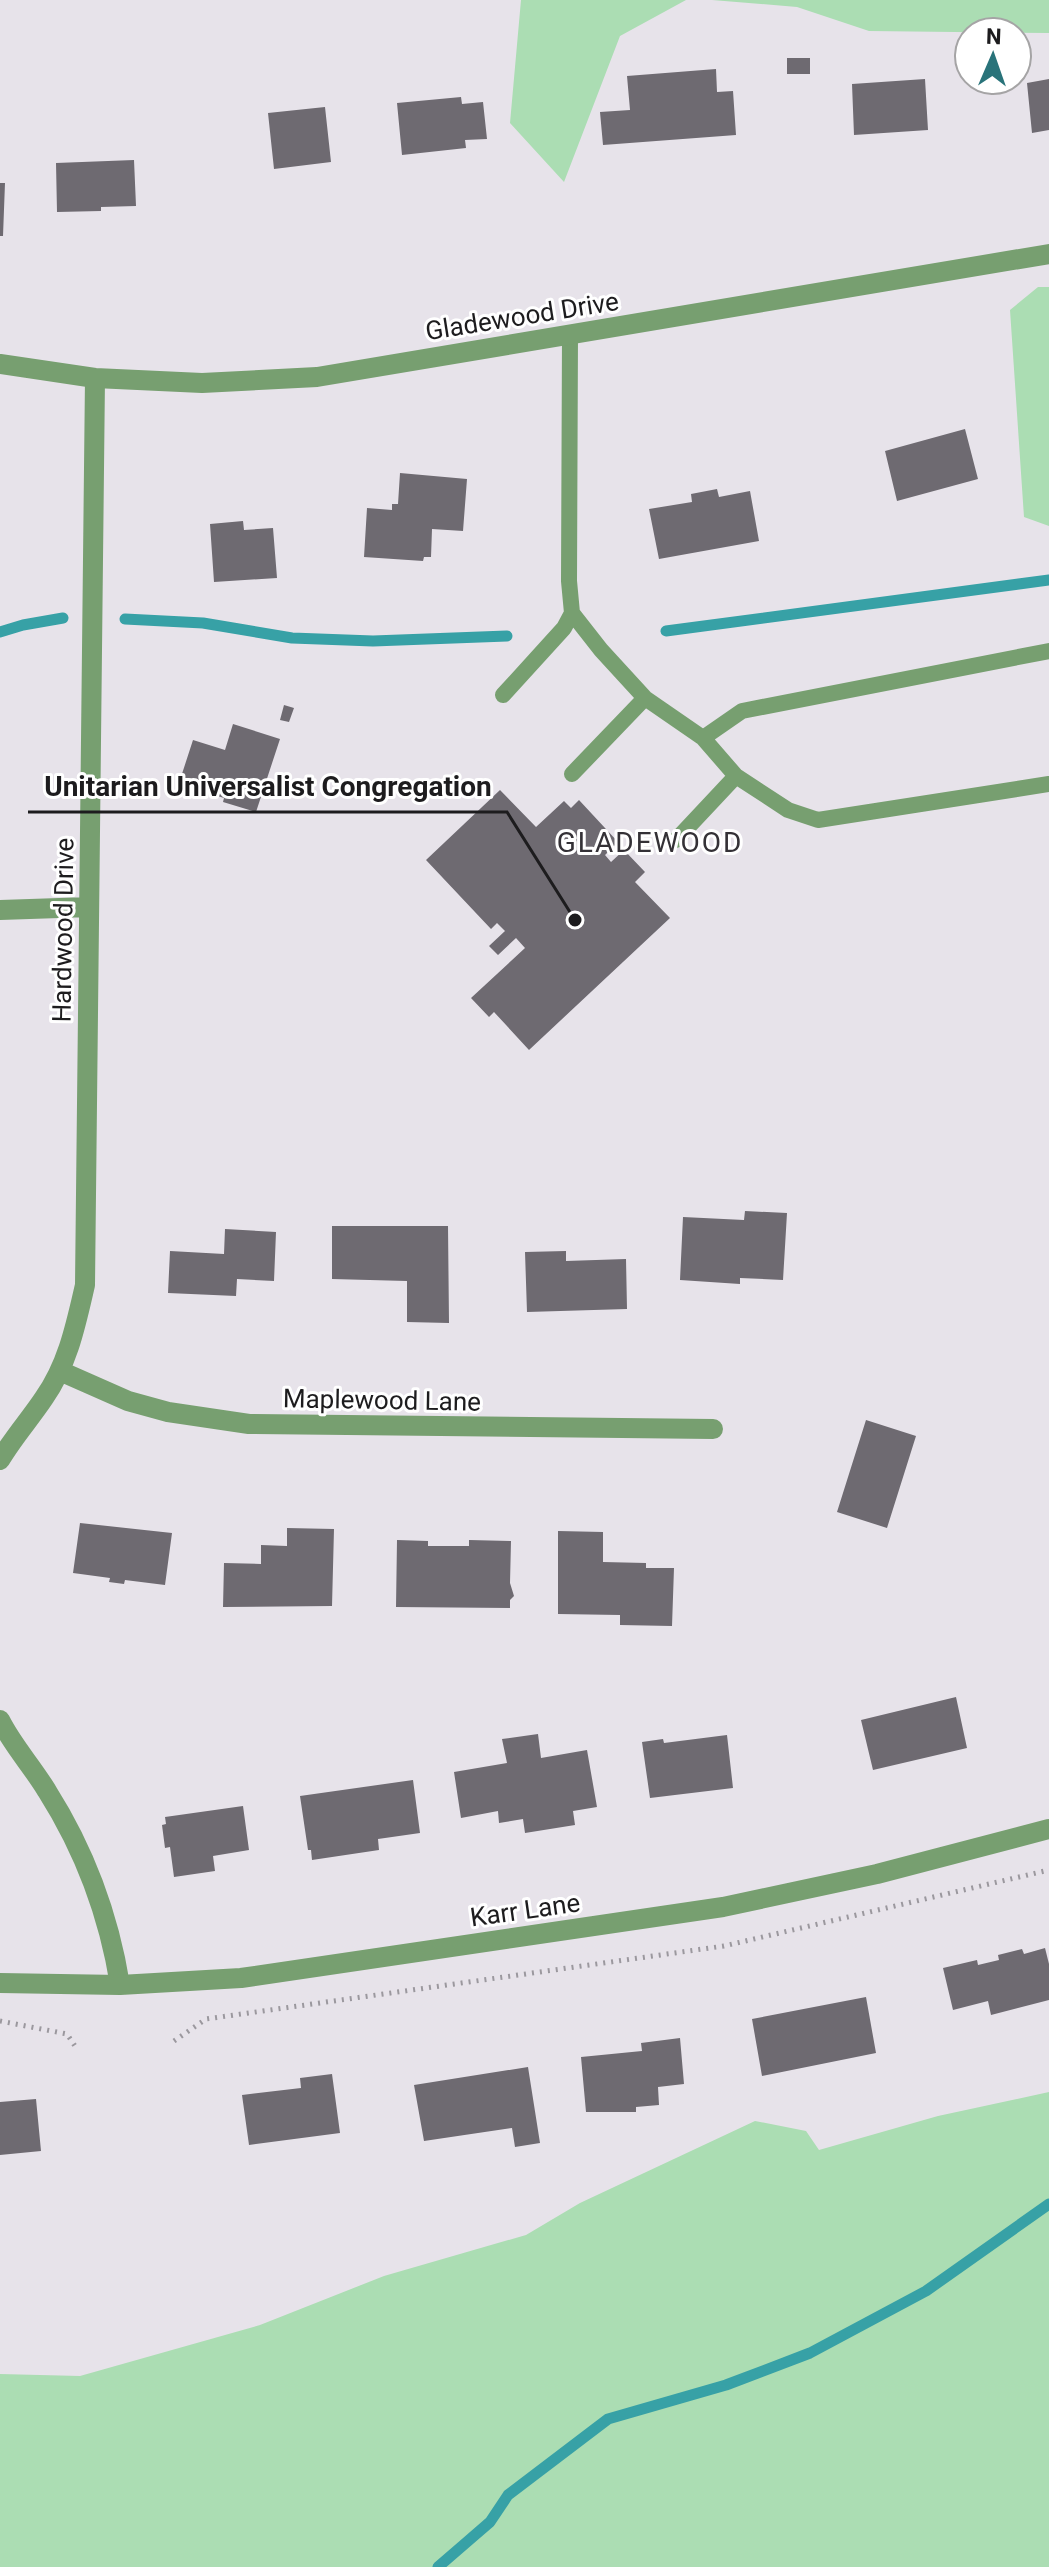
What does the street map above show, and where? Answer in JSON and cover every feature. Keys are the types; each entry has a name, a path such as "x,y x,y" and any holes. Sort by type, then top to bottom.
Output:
{"street":[{"name":"Gladewood Drive","path":"0,364 95,378 202,383 317,377 1049,254"},
{"name":"Hardwood Drive","path":"0,1460 46,1397 60,1371 74,1333 85,1285 95,378"},
{"path":"0,910 89,907"},
{"name":"Maplewood Lane","path":"60,1371 128,1401 168,1412 249,1424 713,1429"},
{"path":"0,1720 13,1745 47,1790 86,1861 104,1913 120,1985"},
{"name":"Karr Lane","path":"0,1983 120,1985 241,1978 723,1907 877,1874 1049,1829"}],"lane":[{"path":"570,335 569,581 572,613 645,698 703,738 736,776 788,810 818,820 1049,784"},
{"path":"503,695 564,628 572,613"},
{"path":"703,738 742,711 1049,651"},
{"path":"572,774 645,698"},
{"path":"676,840 736,776"}],"path":[{"path":"174,2041 206,2019 724,1946 1049,1870"},
{"path":"0,2021 67,2034 77,2049"}],"green space":[{"path":"521,0 686,0 620,36 564,182 510,123"},
{"path":"712,0 1049,0 1049,33 1033,33 1033,16 953,16 953,32 869,31 797,7"},
{"path":"1038,287 1049,287 1049,526 1024,517 1010,310"},
{"path":"1049,2092 1049,2567 0,2567 0,2374 80,2376 260,2325 384,2276 526,2235 580,2203 755,2121 806,2131 819,2150 938,2116"}],"building":[{"path":"787,58 810,58 810,74 787,74"},
{"path":"716,69 717,92 733,91 736,135 603,145 600,112 630,110 627,76"},
{"path":"925,79 928,130 854,135 852,84"},
{"path":"1049,79 1049,130 1032,133 1028,96 1033,96 1033,82"},
{"path":"461,97 462,104 483,102 487,139 465,140 466,148 402,155 397,103"},
{"path":"325,107 331,162 274,169 268,113"},
{"path":"134,160 136,206 57,212 56,163"},
{"path":"0,183 5,183 3,236 0,236"},
{"path":"965,429 978,479 897,501 885,451"},
{"path":"400,473 467,479 463,531 432,529 431,557 424,557 423,561 364,557 367,508 392,510 392,504 398,504"},
{"path":"717,489 719,497 750,491 759,541 659,559 649,509 692,502 691,494"},
{"path":"243,521 244,530 273,528 277,578 214,582 210,524"},
{"path":"284,705 294,708 289,722 280,720"},
{"path":"233,724 280,739 256,812 223,802 224,798 211,794 212,791 180,780 193,740 225,750"},
{"path":"500,790 536,827 564,801 571,808 579,800 618,842 605,855 611,862 624,850 645,872 635,882 670,918 529,1050 494,1012 489,1017 471,998 525,948 516,938 498,955 489,946 505,931 497,923 491,929 426,860"},
{"path":"745,1211 787,1213 783,1280 740,1278 740,1284 680,1280 683,1217 744,1220"},
{"path":"332,1226 448,1226 449,1323 407,1322 407,1281 332,1279"},
{"path":"225,1229 276,1232 274,1281 237,1279 236,1296 168,1293 170,1251 224,1254"},
{"path":"566,1251 566,1261 626,1259 627,1309 527,1312 525,1252"},
{"path":"866,1420 916,1436 887,1528 837,1512"},
{"path":"80,1523 172,1533 165,1585 125,1580 124,1584 109,1582 110,1578 73,1573"},
{"path":"287,1528 334,1529 332,1606 223,1607 224,1563 261,1564 261,1545 287,1546"},
{"path":"558,1531 603,1532 603,1562 646,1563 646,1568 674,1568 672,1626 620,1625 620,1615 558,1614"},
{"path":"397,1540 428,1541 428,1546 469,1546 469,1540 511,1541 510,1583 514,1596 510,1600 510,1608 396,1607"},
{"path":"956,1697 967,1748 873,1770 861,1720"},
{"path":"538,1734 541,1758 587,1750 597,1807 573,1811 575,1825 525,1833 523,1819 499,1823 498,1811 461,1818 454,1772 507,1763 502,1739"},
{"path":"727,1735 733,1788 650,1798 642,1742 663,1739 664,1743"},
{"path":"413,1780 420,1833 378,1839 379,1850 312,1860 300,1796"},
{"path":"243,1806 249,1850 213,1856 215,1871 174,1877 170,1847 165,1848 162,1825 166,1824 165,1817"},
{"path":"1045,1948 1049,1964 1049,2000 991,2015 988,2001 953,2010 943,1968 977,1960 978,1965 999,1960 998,1955 1022,1949 1024,1954"},
{"path":"866,1997 876,2053 762,2076 752,2019"},
{"path":"680,2038 684,2084 658,2087 659,2105 636,2107 636,2112 586,2112 581,2057 642,2051 641,2043"},
{"path":"528,2067 540,2143 515,2147 512,2128 424,2141 414,2085"},
{"path":"332,2074 340,2133 249,2145 242,2095 301,2088 300,2078"},
{"path":"36,2099 41,2151 0,2155 0,2102"}],"waterway":[{"path":"666,631 1049,580"},
{"path":"0,632 63,618"},
{"path":"125,619 203,623 292,638 373,641 507,636"},
{"path":"438,2567 490,2522 508,2495 608,2419 726,2385 810,2353 926,2291 1049,2204"}],"place":[{"name":"Unitarian Universalist Congregation","path":"575,920"}],"district":[{"name":"GLADEWOOD","path":"650,842"}]}
